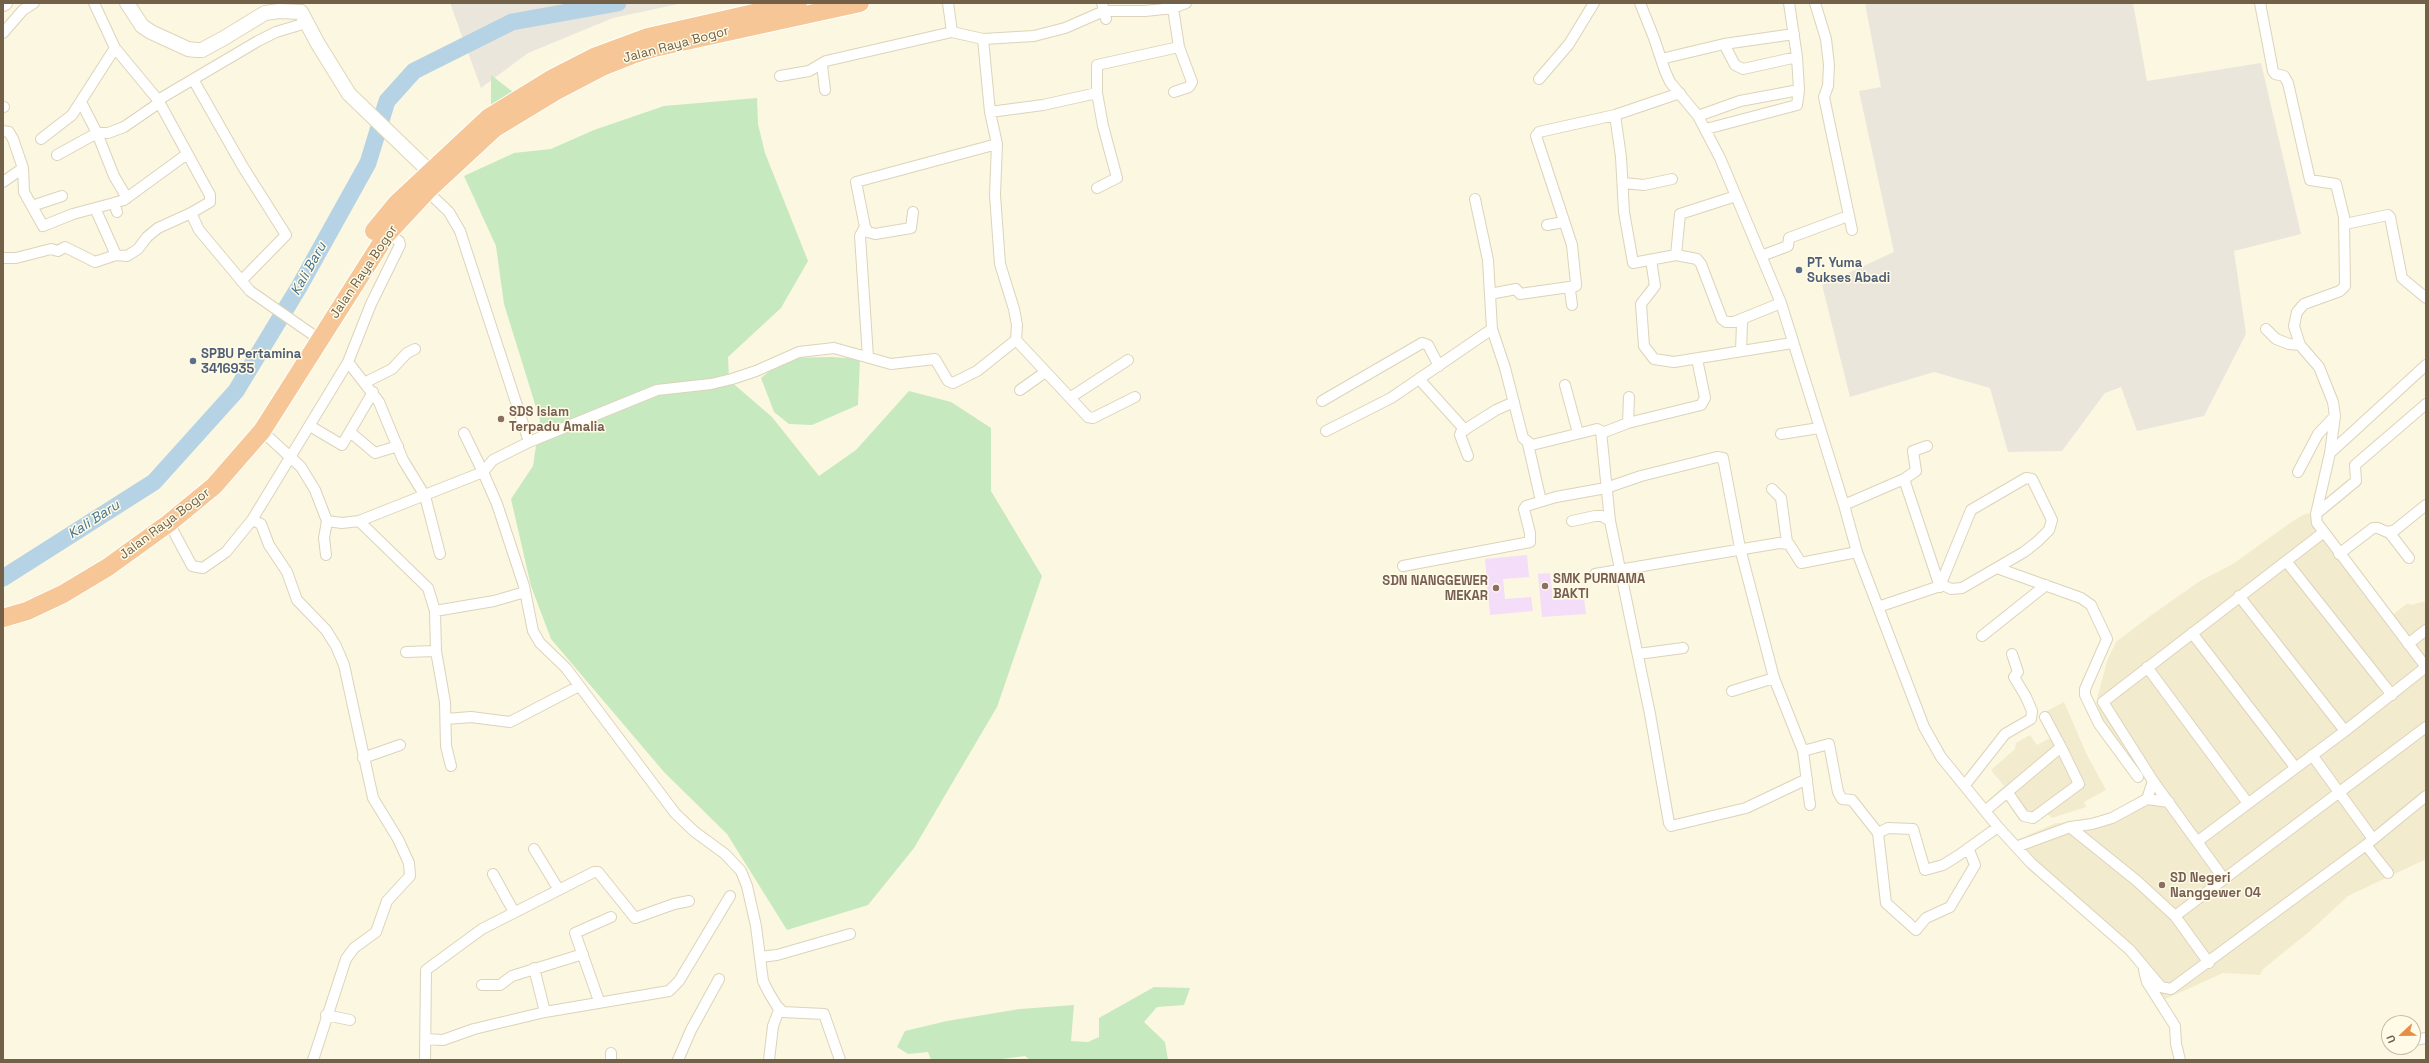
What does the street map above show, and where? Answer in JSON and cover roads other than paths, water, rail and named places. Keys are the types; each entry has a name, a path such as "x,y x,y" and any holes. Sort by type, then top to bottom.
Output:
{"highway":[{"name":"Jalan Raya Bogor","path":"3,607 69,577 176,514 252,423 376,228 397,203 429,171 488,118 553,78 594,56 648,37 798,3"},
{"name":"Jalan Raya Bogor","path":"3,618 27,611 63,594 108,567 214,486 262,431 309,332 387,234 427,190 495,128 556,91 604,66 654,48 860,3"}],"street":[{"path":"3,33 23,10 34,3"},
{"path":"3,258 16,258 51,249 58,251 65,247 95,262 116,255 127,256 138,249 146,237 158,228 191,213 210,202 212,198 159,102 115,48 94,3"},
{"path":"127,3 142,26 188,50 202,50 270,12 301,12 306,23 349,94 429,171"},
{"path":"948,3 952,32"},
{"path":"780,76 805,72 822,65 826,61 952,32 983,38 1049,34 1104,11 1135,12 1173,8 1186,3"},
{"path":"1539,79 1569,44 1594,3"},
{"path":"1640,3 1670,82 1698,116 1706,129 1736,196 1780,303 1844,505 1857,552 1924,727 1941,757 1998,827 2050,882 2087,910 2130,950 2158,984 2167,990 2175,987 2209,963 2369,842 2426,796"},
{"path":"1706,129 1794,107 1798,102 1799,90 1797,57 1789,3"},
{"path":"1815,3 1826,39 1829,65 1828,86 1824,98 1852,230"},
{"path":"2198,841 2247,802 2345,731 2426,667 2339,554 2318,522 2316,514 2330,453 2335,416 2333,402 2319,367 2300,345 2294,326 2295,317 2300,307 2307,301 2340,291 2346,283 2344,224 2336,184 2310,180 2288,83 2284,76 2275,74 2273,71 2260,3"},
{"path":"1173,8 1179,47 1192,82 1189,87 1174,92"},
{"path":"57,155 98,133 108,133 124,127 159,102 258,41 276,32 306,23"},
{"path":"1661,58 1724,44 1794,34"},
{"path":"983,38 990,112 997,144 995,196 1000,264 1014,308 1017,325 1016,340 1044,372 1071,397 1088,417 1093,418 1135,397"},
{"path":"1724,44 1735,65 1743,69 1797,57"},
{"path":"1097,188 1118,178 1103,126 1098,93 1098,64 1179,47"},
{"path":"41,139 72,114 115,48"},
{"path":"822,65 825,90"},
{"path":"194,80 243,167 273,211 286,235 241,281"},
{"path":"1698,116 1740,101 1799,90"},
{"path":"990,112 1043,105 1098,93"},
{"path":"1576,286 1572,245 1536,134 1544,130 1615,115 1680,93"},
{"path":"81,102 98,133 114,176 127,198"},
{"path":"1615,115 1623,183 1624,212 1633,263 1676,256 1692,257 1702,264 1724,322 1734,322 1780,303"},
{"path":"3,131 11,135 22,168 23,187 43,226 73,214 95,208 116,208 127,198 187,154"},
{"path":"913,212 911,228 875,234 868,232 865,227 856,182 997,144"},
{"path":"3,182 22,168"},
{"path":"1623,183 1644,185 1672,179"},
{"path":"427,190 449,212 460,231 529,442"},
{"path":"32,206 62,196"},
{"path":"1676,256 1680,214 1736,196"},
{"path":"1475,199 1488,260 1492,329 1523,438 1528,444 1541,501"},
{"path":"95,208 116,255"},
{"path":"191,213 199,230 241,281 264,301 309,332"},
{"path":"2344,224 2388,215 2390,217 2402,278 2426,298"},
{"path":"1761,256 1788,246 1789,238 1848,216"},
{"path":"1547,225 1564,222"},
{"path":"865,227 860,236 868,356"},
{"path":"176,514 192,566 203,568 226,552 252,520 348,362 371,304 400,245 399,241 387,234"},
{"path":"1651,260 1655,286 1640,304 1646,351 1654,359 1663,362 1697,359 1731,351 1741,351 1792,343"},
{"path":"1490,294 1516,289 1520,294 1576,286"},
{"path":"1572,305 1570,290 1576,286"},
{"path":"1741,351 1742,323 1744,318"},
{"path":"1326,431 1391,398 1492,329"},
{"path":"2266,329 2276,339 2289,344 2300,345"},
{"path":"327,521 342,523 359,521 424,496 483,472 493,460 529,442 657,390 710,384 732,379 756,371 799,352 834,348 868,356 877,361 891,364 935,359 948,381 953,383 977,371 1016,340"},
{"path":"1322,401 1422,343 1428,345 1439,366"},
{"path":"366,382 392,370 407,353 415,349"},
{"path":"1602,433 1628,423 1704,402 1705,393 1697,359"},
{"path":"1071,397 1128,360"},
{"path":"348,362 366,382 379,402 403,460 424,496 440,554"},
{"path":"2330,453 2426,365"},
{"path":"1020,390 1044,372"},
{"path":"1419,379 1465,430"},
{"path":"1565,385 1578,433"},
{"path":"310,426 340,445 350,432 373,392"},
{"path":"1628,423 1629,398"},
{"path":"1468,456 1460,435 1461,432 1496,410 1514,402"},
{"path":"2316,514 2356,481 2356,465 2426,404"},
{"path":"2298,472 2313,442 2324,427 2335,416"},
{"path":"1781,434 1819,428"},
{"path":"1528,444 1597,429 1602,433 1610,521 1650,714 1667,818 1671,826 1746,808 1807,779"},
{"path":"262,431 301,466 312,483 322,504 327,521 324,538 326,556"},
{"path":"350,432 375,453 398,446"},
{"path":"464,434 497,504 525,592 529,616 537,638 566,668 675,813 695,832 725,854 741,871 747,886 763,981 780,1010"},
{"path":"1844,505 1904,479 1916,470 1913,451 1927,446"},
{"path":"1403,566 1530,542 1530,533 1524,509 1526,506 1541,501 1606,488 1641,476 1721,458 1740,548 1774,678 1803,751 1810,805"},
{"path":"1878,607 1942,586 1951,590 1962,588 2024,552 2049,530 2052,515 2030,478 2026,478 1972,510 1942,581 1942,586"},
{"path":"1904,479 1942,586"},
{"path":"1772,489 1781,498 1787,542 1801,563 1857,552"},
{"path":"2389,532 2426,505"},
{"path":"1572,521 1602,516 1610,521"},
{"path":"252,520 261,524 269,545 287,572 297,600 326,630 336,646 344,665 363,758 373,798 404,850 411,870 410,876 387,901 373,936 354,948 346,959 326,1014 313,1060"},
{"path":"359,521 428,588 435,611 436,651 445,702 446,746 451,766"},
{"path":"2339,554 2373,528 2389,532 2409,558"},
{"path":"2224,879 2198,841 2153,781 2103,704 2106,698 2324,532"},
{"path":"1595,574 1740,548 1787,542"},
{"path":"2286,561 2392,695"},
{"path":"1997,568 2086,600 2091,605 2106,636 2105,646 2085,689 2085,695 2100,724 2138,777"},
{"path":"1982,636 2046,585"},
{"path":"435,611 494,601 525,592"},
{"path":"2239,596 2345,731"},
{"path":"2408,644 2426,630"},
{"path":"2192,633 2295,767"},
{"path":"1638,654 1683,648"},
{"path":"406,652 436,651"},
{"path":"1965,785 2005,734 2031,719 2032,711 2026,697 2014,677 2018,672 2012,654"},
{"path":"2147,667 2247,802"},
{"path":"1732,691 1774,678"},
{"path":"446,719 471,717 510,722 580,686"},
{"path":"2008,793 2024,816 2033,818 2078,787 2079,784 2045,717"},
{"path":"2175,916 2426,727"},
{"path":"1803,751 1829,744 1838,792 1842,799 1852,800 1878,833 1886,902 1916,930 1926,918 1950,907 1975,865 1969,850"},
{"path":"363,758 400,746"},
{"path":"1985,811 2061,747"},
{"path":"2312,755 2339,792 2388,874"},
{"path":"2147,799 2153,781"},
{"path":"2016,847 2070,827 2103,822 2147,799 2169,802"},
{"path":"1878,833 1888,828 1913,829 1925,870 1942,865 1969,850 1998,827"},
{"path":"2070,827 2137,881 2175,916 2209,963"},
{"path":"534,849 558,890"},
{"path":"425,1060 426,970 482,928 597,872 626,909 638,919 674,904 689,901"},
{"path":"493,874 514,912"},
{"path":"426,1039 443,1040 474,1028 545,1012 599,1002 657,994 673,988 711,930 730,896"},
{"path":"599,1002 575,933 611,917"},
{"path":"760,957 777,955 850,934"},
{"path":"482,985 500,984 512,976 534,968 583,954"},
{"path":"2144,966 2147,982 2175,1026 2176,1044 2180,1060"},
{"path":"534,968 545,1012"},
{"path":"678,1060 691,1030 719,979"},
{"path":"769,1060 773,1026 780,1010"},
{"path":"780,1010 824,1014 840,1060"},
{"path":"326,1014 350,1020"}],"waterway":[{"name":"Kali Baru","path":"3,578 154,482 236,391 299,287 368,163 387,101 414,71 512,22 618,3"}],"place":[{"name":"PT. Yuma Sukses Abadi","path":"1799,270"},
{"name":"SPBU Pertamina 3416935","path":"193,361"},
{"name":"SDS Islam Terpadu Amalia","path":"501,419"},
{"name":"SMK PURNAMA BAKTI","path":"1545,586"},
{"name":"SDN NANGGEWER MEKAR","path":"1496,588"},
{"name":"SD Negeri Nanggewer 04","path":"2162,885"}]}
